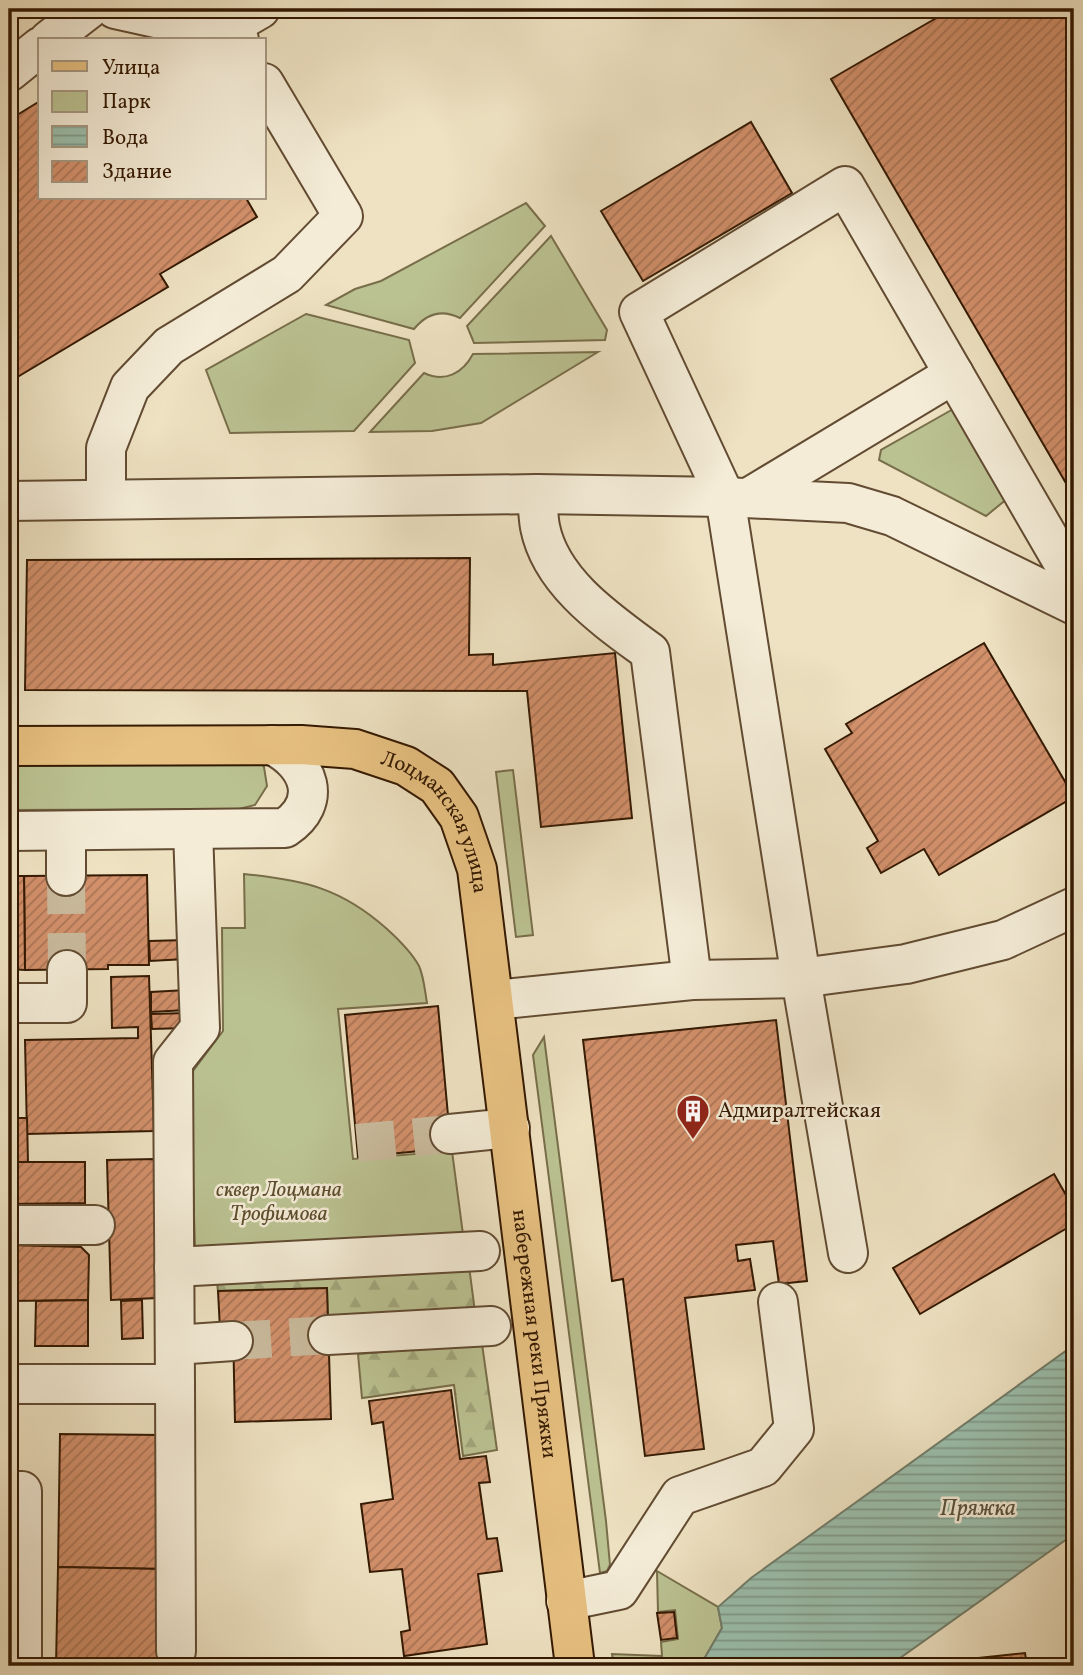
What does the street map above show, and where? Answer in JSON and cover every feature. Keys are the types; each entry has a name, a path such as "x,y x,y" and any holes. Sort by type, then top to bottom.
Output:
{"main road":[{"name":"Лоцманская улица","path":"9,746 272,745 355,749 406,766 437,786 459,817 477,869 494,1000"},
{"name":"набережная реки Пряжки","path":"494,1000 575,1666"}],"street":[{"path":"52,38 89,9"},
{"path":"115,9 178,23 243,25"},
{"path":"9,72 38,49"},
{"path":"106,499 106,448 130,387 169,346 287,274 343,216 266,86"},
{"path":"9,501 537,494 737,497 848,503 892,516 1073,603 1072,578 845,186 639,312 737,497 800,978 849,1253"},
{"path":"737,497 954,373"},
{"path":"537,494 540,529 556,566 578,593 610,623 650,652 692,980"},
{"path":"9,831 285,828 296,821 303,810 307,780 302,765 288,753 272,745"},
{"path":"176,1651 173,1062 200,1028 193,830"},
{"path":"66,831 66,876"},
{"path":"494,1000 692,980 800,978 906,964 1003,940 1074,907"},
{"path":"9,1003 66,1003 66,970"},
{"path":"450,1134 510,1128"},
{"path":"9,1225 95,1225"},
{"path":"174,1267 480,1251"},
{"path":"566,1601 619,1590 680,1496 763,1467 794,1429 778,1301"},
{"path":"328,1335 491,1326"},
{"path":"175,1345 233,1341"},
{"path":"9,1384 175,1384"},
{"path":"9,1491 22,1491 15,1617 22,1666"}],"green space":[{"path":"526,203 545,226 460,318 435,314 424,319 414,329 326,305 355,289 381,281"},
{"path":"551,236 607,330 605,340 474,343 467,326"},
{"path":"306,314 409,340 415,363 354,431 230,433 206,370"},
{"path":"598,352 481,423 432,431 370,432 424,373 439,377 453,374 469,361 473,354"},
{"path":"955,408 1008,498 986,516 879,460 881,450"},
{"path":"9,757 258,760 264,767 267,786 255,805 239,809 9,810"},
{"path":"513,770 533,935 516,937 496,772"},
{"name":"сквер Лоцмана Трофимова","path":"244,874 303,883 337,895 354,904 387,929 419,966 427,1003 338,1009 353,1159 452,1151 464,1242 327,1288 218,1291 217,1277 195,1250 190,1075 223,1031 222,928 245,928"},
{"path":"544,1037 606,1521 610,1565 607,1571 600,1573 533,1055"},
{"path":"469,1266 475,1312 328,1324 327,1288 218,1291 217,1278"},
{"path":"482,1344 497,1450 463,1456 454,1385 362,1398 358,1354"},
{"path":"657,1571 718,1607 722,1628 700,1666 614,1666 612,1654 662,1656 661,1642 678,1639 675,1610 658,1612"}],"water":[{"name":"Пряжка","path":"1074,1345 1074,1534 896,1661 893,1666 700,1666 722,1628 718,1607 751,1578"}],"building":[{"path":"952,9 1074,9 1074,497 831,79"},
{"path":"38,102 38,200 247,200 257,217 160,274 168,287 9,382 9,120"},
{"path":"751,122 792,193 643,281 601,211"},
{"path":"470,558 469,655 493,654 493,665 615,653 632,818 541,827 527,691 25,690 27,560"},
{"path":"984,643 1074,797 939,875 924,849 881,873 867,848 878,841 825,749 852,733 846,724"},
{"path":"147,875 149,965 108,965 108,969 25,970 24,876"},
{"path":"9,876 24,876 25,970 9,969"},
{"path":"186,940 186,959 150,961 149,941"},
{"path":"149,976 154,1131 27,1134 25,1040 138,1038 138,1027 112,1028 111,977"},
{"path":"186,990 187,1010 151,1012 151,992"},
{"path":"438,1006 451,1148 358,1157 345,1015"},
{"path":"186,1013 186,1028 152,1029 151,1014"},
{"name":"Адмиралтейская","path":"776,1020 807,1281 779,1284 773,1241 736,1245 738,1261 750,1259 755,1290 685,1298 704,1449 645,1456 623,1279 612,1281 583,1040"},
{"path":"9,1118 27,1118 28,1162 9,1162"},
{"path":"155,1159 158,1298 111,1300 107,1160"},
{"path":"9,1162 85,1162 85,1203 9,1204"},
{"path":"1054,1174 1074,1209 1074,1224 920,1314 893,1268"},
{"path":"9,1245 81,1247 89,1255 88,1300 9,1301"},
{"path":"327,1288 331,1419 235,1422 233,1329 220,1329 218,1291"},
{"path":"88,1300 88,1346 35,1346 36,1301"},
{"path":"142,1300 143,1338 122,1339 121,1301"},
{"path":"451,1390 460,1459 486,1456 490,1482 479,1483 487,1539 497,1538 502,1571 478,1574 487,1644 404,1656 401,1632 410,1630 402,1569 370,1572 361,1504 393,1499 383,1422 372,1424 369,1401"},
{"path":"60,1434 163,1435 161,1569 58,1567"},
{"path":"58,1567 161,1569 158,1666 56,1666"},
{"path":"674,1612 677,1638 661,1640 657,1613"},
{"path":"1025,1653 1027,1666 932,1666 932,1663"}],"tunnel":[{"path":"66,876 67,970"},
{"path":"357,1143 450,1134"},
{"path":"233,1341 328,1335"}],"place":[{"name":"Адмиралтейская","path":"693,1141"}]}
